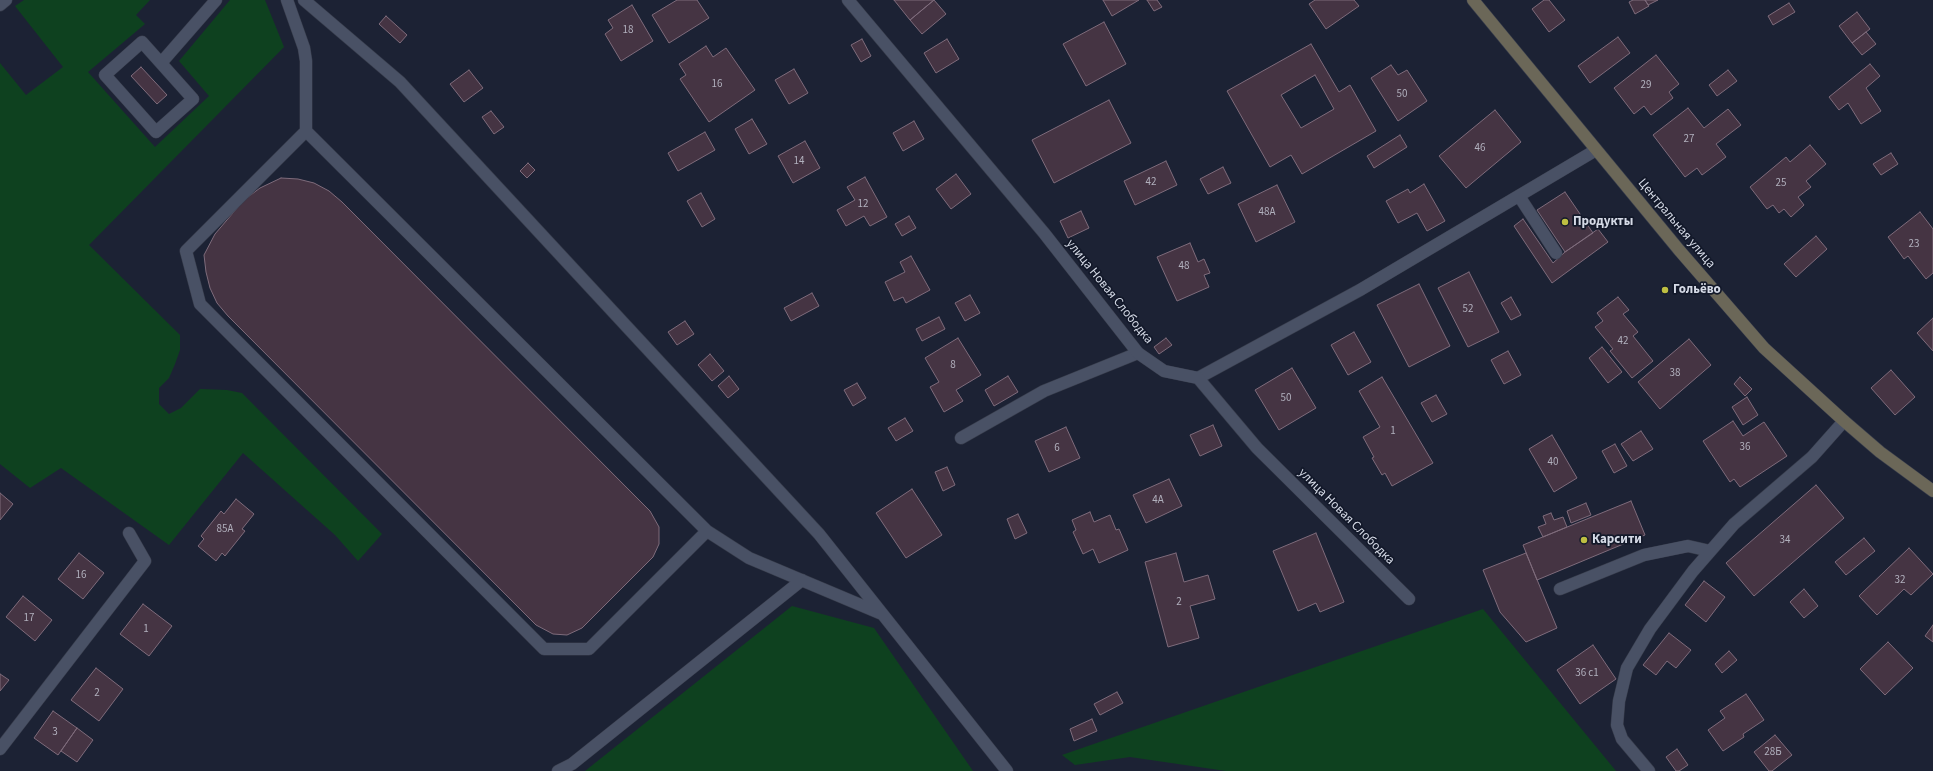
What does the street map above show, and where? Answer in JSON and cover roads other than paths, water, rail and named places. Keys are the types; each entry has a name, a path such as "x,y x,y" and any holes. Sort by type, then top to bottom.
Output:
{"main road":[{"name":"Центральная улица","path":"1473,0 1679,250 1764,348 1880,452 1933,491"}],"street":[{"path":"0,5 6,0"},
{"path":"161,63 216,0"},
{"path":"287,0 304,48 306,61 306,131 186,251 200,304 544,649 589,649 707,531"},
{"path":"304,0 400,82 819,534 1007,771"},
{"name":"улица Новая Слободка","path":"848,0 1044,233 1138,353 1164,371 1198,378 1256,448 1409,599"},
{"path":"142,42 161,63 193,99 156,132 105,75 142,42"},
{"path":"306,131 707,531 749,558 883,615"},
{"path":"1198,378 1360,290 1596,150"},
{"path":"1519,196 1556,253"},
{"path":"961,438 1044,391 1138,353"},
{"path":"1649,771 1622,739 1617,725 1619,701 1627,668 1650,629 1693,571 1710,551 1734,524 1812,457 1844,421"},
{"path":"0,749 145,561 129,533"},
{"path":"1560,589 1644,555 1688,546 1710,551"},
{"path":"558,771 572,764 802,580"}],"place":[{"name":"Продукты","path":"1565,222"},
{"name":"Гольёво","path":"1665,290"},
{"name":"Карсити","path":"1584,540"}]}
